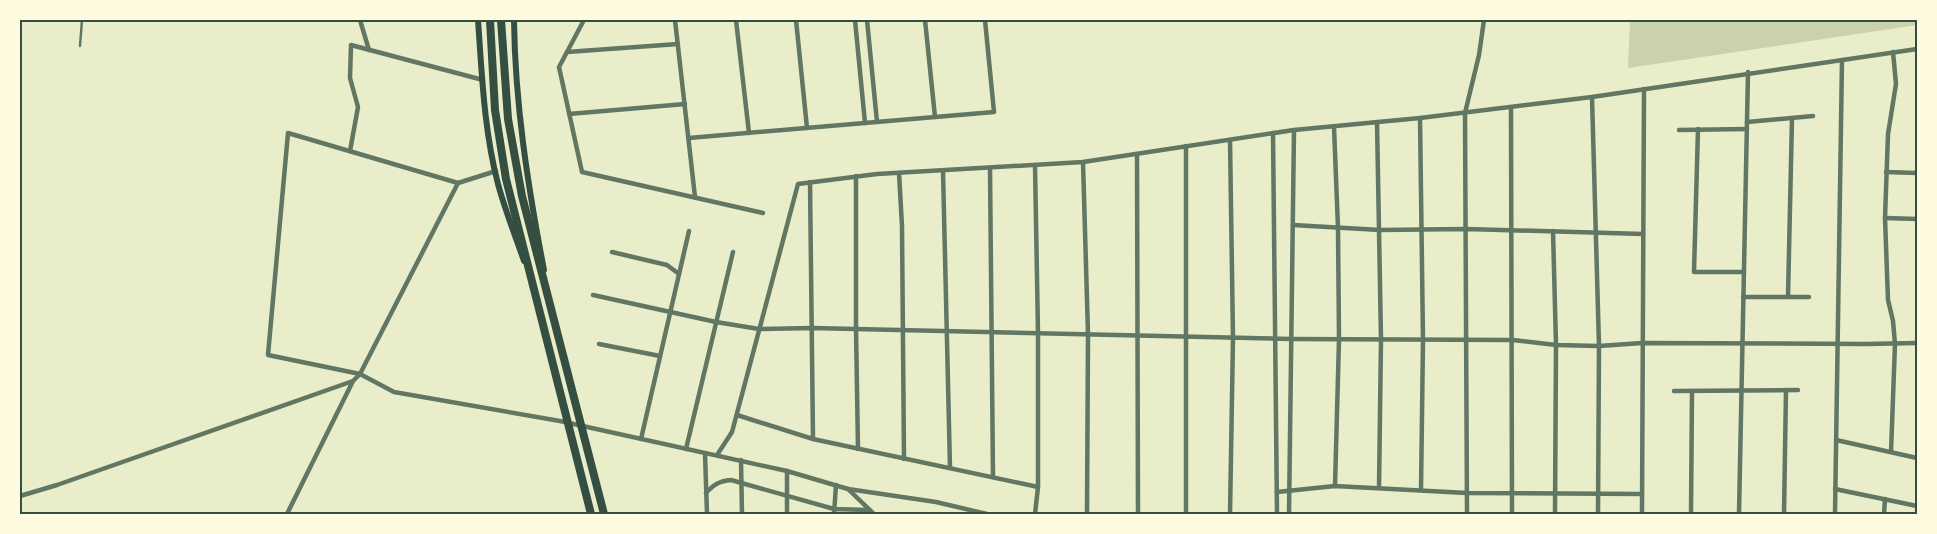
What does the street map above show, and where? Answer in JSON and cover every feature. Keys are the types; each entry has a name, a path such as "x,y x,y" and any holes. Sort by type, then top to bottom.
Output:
{"highway":[{"path":"490,20 492,73 500,145 517,224 591,514"},
{"path":"501,20 505,90 514,155 532,238 604,514"}],"main road":[{"path":"478,20 486,118 496,171 511,226 535,294"},
{"path":"514,20 514,59 525,161 554,318"}],"street":[{"path":"360,20 369,50"},
{"path":"584,20 559,67 582,172 763,213"},
{"path":"675,20 695,197"},
{"path":"736,20 749,133"},
{"path":"796,20 807,128"},
{"path":"855,20 865,123"},
{"path":"867,20 877,122"},
{"path":"925,20 935,117"},
{"path":"689,138 994,112 985,20"},
{"path":"1467,514 1468,340 1465,113 1479,55 1484,20"},
{"path":"567,52 678,44"},
{"path":"350,151 358,107 350,78 350,45 483,80"},
{"path":"716,455 732,432 798,184 856,176 1083,162 1294,130 1511,108 1748,72 1917,49"},
{"path":"1891,452 1895,344 1893,321 1888,300 1885,218 1888,134 1896,84 1893,52"},
{"path":"1835,514 1836,344 1842,60"},
{"path":"1738,514 1748,72"},
{"path":"1642,514 1644,89"},
{"path":"1592,97 1599,346 1598,514"},
{"path":"569,114 685,104"},
{"path":"1511,108 1512,514"},
{"path":"1747,122 1814,116"},
{"path":"1420,118 1423,230 1421,490"},
{"path":"1788,297 1792,118"},
{"path":"1377,122 1381,339 1379,488"},
{"path":"1334,126 1338,228 1339,339 1335,486"},
{"path":"1680,130 1747,128"},
{"path":"1698,129 1694,272 1744,272"},
{"path":"1288,513 1290,490 1294,130"},
{"path":"496,171 458,183 288,132 268,355 360,374 394,392 560,421 787,470 848,489 936,502 987,514"},
{"path":"1274,133 1277,514"},
{"path":"1230,140 1233,338 1230,514"},
{"path":"1186,146 1186,514"},
{"path":"1137,154 1138,514"},
{"path":"1083,162 1088,334 1087,514"},
{"path":"1035,514 1038,487 1036,165"},
{"path":"990,168 990,332 993,478"},
{"path":"944,171 950,468"},
{"path":"1886,172 1917,173"},
{"path":"899,173 902,252 904,458"},
{"path":"856,176 858,449"},
{"path":"810,182 813,439"},
{"path":"287,514 353,381 360,374 458,183"},
{"path":"1885,218 1917,219"},
{"path":"1292,225 1380,230 1467,229 1643,234"},
{"path":"641,439 689,231"},
{"path":"1553,231 1556,345 1555,514"},
{"path":"612,252 660,262 673,268 679,274"},
{"path":"686,449 733,252"},
{"path":"593,295 716,322 759,329 812,328 1291,339 1513,340 1556,345 1599,346 1642,343 1917,343"},
{"path":"1743,297 1809,297"},
{"path":"599,344 660,356"},
{"path":"20,496 353,381"},
{"path":"1784,514 1786,390"},
{"path":"1674,391 1798,390"},
{"path":"1691,514 1692,391"},
{"path":"737,415 813,439 1038,487"},
{"path":"1836,440 1917,458"},
{"path":"704,453 707,514"},
{"path":"741,460 742,514"},
{"path":"787,470 787,514"},
{"path":"706,493 722,481 732,480 834,512 868,510"},
{"path":"834,512 836,485"},
{"path":"1277,492 1335,486 1467,493 1642,494"},
{"path":"848,489 874,514"},
{"path":"1835,489 1917,506"},
{"path":"1884,514 1885,499"}],"lane":[{"path":"80,46 82,20"}],"green space":[{"path":"1630,20 1917,20 1917,25 1628,68"}]}
